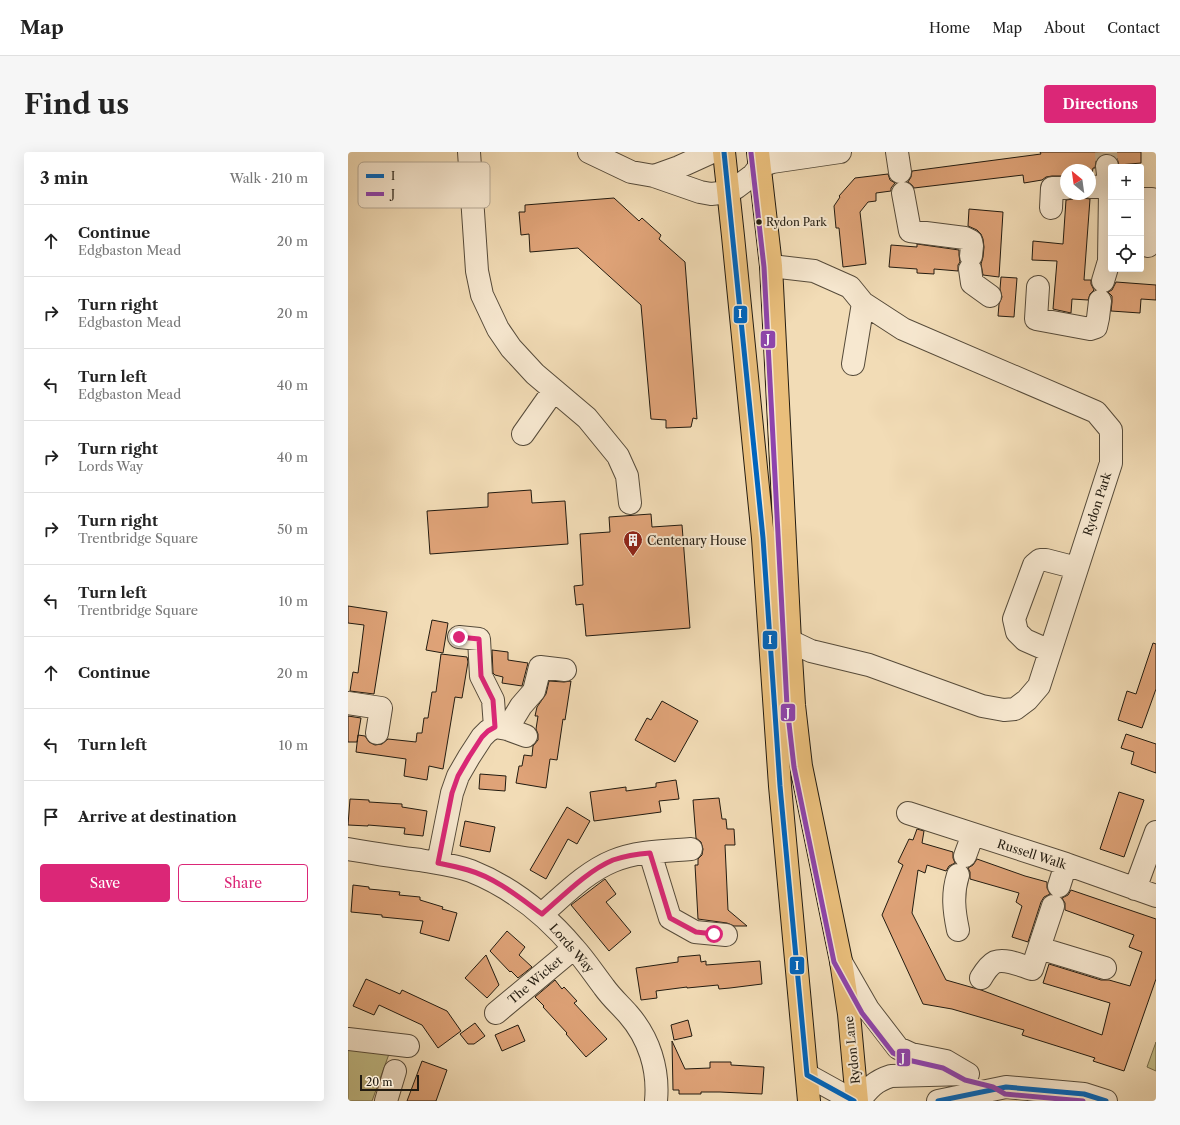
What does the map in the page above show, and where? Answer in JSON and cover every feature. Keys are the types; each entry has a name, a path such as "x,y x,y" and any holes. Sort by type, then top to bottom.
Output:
{"main road":[{"path":"724,152 763,538 780,786 808,1075 809,1101"},
{"name":"Rydon Lane","path":"759,159 771,266 794,705 801,766 841,961 849,1014 858,1101"}],"street":[{"path":"469,152 470,162"},
{"path":"589,152 631,172 654,176 711,194 729,192 737,188 753,175 759,159 772,162 840,152"},
{"path":"654,176 679,167 712,152"},
{"path":"900,172 910,231 966,238 971,241 972,283 990,296"},
{"path":"1038,287 1036,319 1090,329 1096,327 1109,261 1106,187"},
{"path":"1051,208 1052,188 1060,188"},
{"path":"1144,199 1152,199 1148,246"},
{"path":"472,208 476,271 482,295 498,329 511,348 535,374 587,418 618,456 627,476 630,503"},
{"name":"Rydon Park","path":"771,266 814,271 850,287 863,303 903,329 1096,412 1110,430 1111,463 1050,651 1038,686 1027,700 1015,709 1004,710 982,706 869,665 811,651 790,641"},
{"path":"853,364 863,303"},
{"path":"523,434 554,390"},
{"path":"1050,651 1025,640 1017,632 1014,618 1034,565 1040,560 1046,560 1077,568"},
{"path":"459,637 479,639 481,676 509,730"},
{"path":"509,730 521,706 534,691 540,667 565,670"},
{"path":"348,703 381,708 377,733"},
{"path":"438,863 452,793 458,776 482,737 488,731 509,730"},
{"name":"Russell Walk","path":"908,813 1066,864 1156,896"},
{"path":"1135,889 1156,832"},
{"path":"958,930 954,906 955,885 973,834"},
{"name":"Lords Way","path":"348,849 438,863 469,870 485,877 512,893 542,914 574,948 604,988 629,1014 639,1027 650,1051 656,1080 656,1101"},
{"path":"542,914 603,865 614,860 631,855 691,849"},
{"path":"650,853 670,918 696,932 726,935"},
{"path":"980,978 995,962 1005,961 1032,969 1066,864"},
{"name":"The Wicket","path":"496,1013 574,948"},
{"path":"1039,948 1105,968"},
{"path":"841,961 868,1009 898,1048 911,1054 946,1061 968,1074"},
{"path":"348,1039 408,1046"},
{"path":"386,1101 395,1071"},
{"path":"858,1101 874,1084 891,1076 968,1074 996,1080 1006,1087"},
{"path":"808,1075 854,1101"},
{"path":"938,1101 1006,1087 1084,1094 1106,1101"},
{"path":"1046,1101 1084,1094"}],"shaded area":[{"path":"1156,1042 1156,1071 1147,1067"},
{"path":"348,1047 389,1054 372,1101 348,1101"}],"building":[{"path":"1040,152 1141,152 1141,163 1119,164 1117,158 1112,154 1106,154 1100,156 1096,164 1060,164 1060,176 1046,177 1042,180 1024,183 1023,175 914,188 908,182 912,171 1041,154"},
{"path":"888,174 890,180 895,183 891,188 891,191 876,193 876,201 868,202 860,212 866,264 843,267 839,228 836,228 834,206 840,197 839,196 855,178"},
{"path":"614,198 639,221 642,218 661,235 659,239 685,262 697,419 693,418 691,427 666,428 666,420 651,419 641,305 578,248 530,252 529,234 521,235 519,212 525,212 525,205"},
{"path":"1066,200 1090,200 1084,280 1091,280 1094,290 1090,294 1088,300 1072,299 1071,313 1053,309 1057,261 1032,260 1033,241 1063,244"},
{"path":"969,209 1003,212 999,277 983,275 981,264 984,247 983,239 977,230 968,226"},
{"path":"917,244 959,250 960,262 958,265 958,271 934,269 934,274 917,273 917,269 889,267 891,245 917,247"},
{"path":"1001,277 1017,278 1014,317 998,316 999,304 1002,297 1000,289"},
{"path":"1116,282 1156,285 1156,300 1141,299 1140,313 1111,311 1112,296 1108,292 1112,290"},
{"path":"531,490 532,503 565,501 568,544 430,554 427,511 488,507 488,493"},
{"name":"Centenary House","path":"651,514 652,527 682,525 690,628 586,636 583,604 576,605 574,586 583,585 580,534 610,532 609,517"},
{"path":"348,606 387,612 374,694 350,691 353,672 358,673 364,625 348,623"},
{"path":"432,620 448,623 443,653 426,650"},
{"path":"1153,643 1156,644 1156,689 1142,728 1118,720 1127,691 1136,694"},
{"path":"492,650 508,652 508,660 528,663 522,686 502,683 503,677 493,673"},
{"path":"441,654 467,657 468,662 462,698 455,697 443,769 429,766 427,780 404,776 406,759 356,752 358,735 365,736 369,742 375,745 382,744 388,739 416,742 417,733 422,733 424,718 428,718 432,692 436,692"},
{"path":"549,681 571,681 565,720 563,719 557,760 550,759 546,788 516,783 519,766 522,766 524,755 532,756 533,746 538,740 536,729 538,716 535,716 537,707 546,694"},
{"path":"662,701 698,721 675,762 635,740 647,718 651,720"},
{"path":"348,716 361,718 357,742 348,742"},
{"path":"1126,734 1156,744 1156,773 1131,764 1134,752 1121,748"},
{"path":"480,774 506,776 505,791 479,789"},
{"path":"676,780 679,799 659,801 661,812 594,821 590,792 626,787 626,791 656,787 656,783"},
{"path":"1119,792 1144,800 1124,857 1100,849"},
{"path":"719,798 722,819 726,819 727,829 734,829 735,845 725,845 728,910 747,926 734,926 727,923 698,919 695,865 698,865 698,859 702,855 703,849 701,842 696,838 693,800"},
{"path":"350,799 402,804 402,807 427,811 423,836 404,834 405,828 348,825"},
{"path":"567,807 590,821 577,844 568,839 546,879 530,870"},
{"path":"465,821 495,827 490,852 460,846"},
{"path":"917,829 924,831 922,843 953,852 955,863 949,866 946,871 927,865 925,873 918,870 912,913 946,980 981,990 1102,1035 1110,1003 1043,983 1049,964 1101,980 1109,980 1130,986 1142,952 1129,947 1134,935 1065,910 1065,903 1062,898 1068,895 1071,890 1156,919 1156,979 1124,1071 1093,1061 1095,1058 1022,1035 1024,1030 952,1009 923,1004 882,915 903,865 898,862 909,839 913,840"},
{"path":"977,859 1047,882 1047,888 1050,894 1044,897 1041,902 1028,942 1012,937 1022,906 1016,902 1019,893 970,879 970,872 968,868 973,865"},
{"path":"605,879 616,894 606,902 631,932 609,951 571,905"},
{"path":"353,885 369,887 369,889 400,892 399,895 420,897 420,900 457,913 449,941 420,933 423,921 351,912"},
{"path":"507,931 525,947 519,955 532,967 518,978 511,971 510,972 490,951"},
{"path":"486,955 499,985 487,998 465,978"},
{"path":"700,955 701,962 706,961 706,965 760,961 762,984 719,989 718,985 656,991 657,998 641,1000 636,968 678,962 678,957"},
{"path":"366,979 400,994 402,990 447,1011 461,1031 438,1048 422,1025 379,1005 374,1015 353,1006"},
{"path":"555,980 562,989 564,987 577,1001 574,1003 607,1039 586,1057 535,997"},
{"path":"688,1020 692,1036 674,1040 671,1025"},
{"path":"475,1023 485,1036 474,1044 468,1044 460,1034"},
{"path":"518,1025 525,1041 502,1051 495,1035"},
{"path":"672,1041 685,1069 710,1068 710,1062 731,1062 731,1065 764,1067 762,1094 701,1092 701,1094 679,1094 679,1090 673,1090"},
{"path":"422,1061 447,1070 436,1101 407,1101"}],"tunnel":[{"path":"1106,152 1107,166"}],"transit line":[{"name":"I","path":"724,152 763,538 780,786 807,1075 854,1101"},
{"name":"J","path":"751,153 764,267 787,706 794,767 834,962 862,1013 893,1053 908,1060 943,1068 965,1080 993,1087 1005,1094 1083,1101"},
{"name":"I","path":"938,1101 1006,1087 1084,1094 1106,1101"}],"place":[{"name":"Rydon Park","path":"759,222"},
{"name":"Centenary House","path":"633,557"}],"route":[{"path":"459,637 479,639 481,676 493,700 495,727 482,737 458,776 452,793 438,863 469,870 485,877 512,893 542,914 603,865 631,855 650,853 670,918 696,932 714,934"}]}
